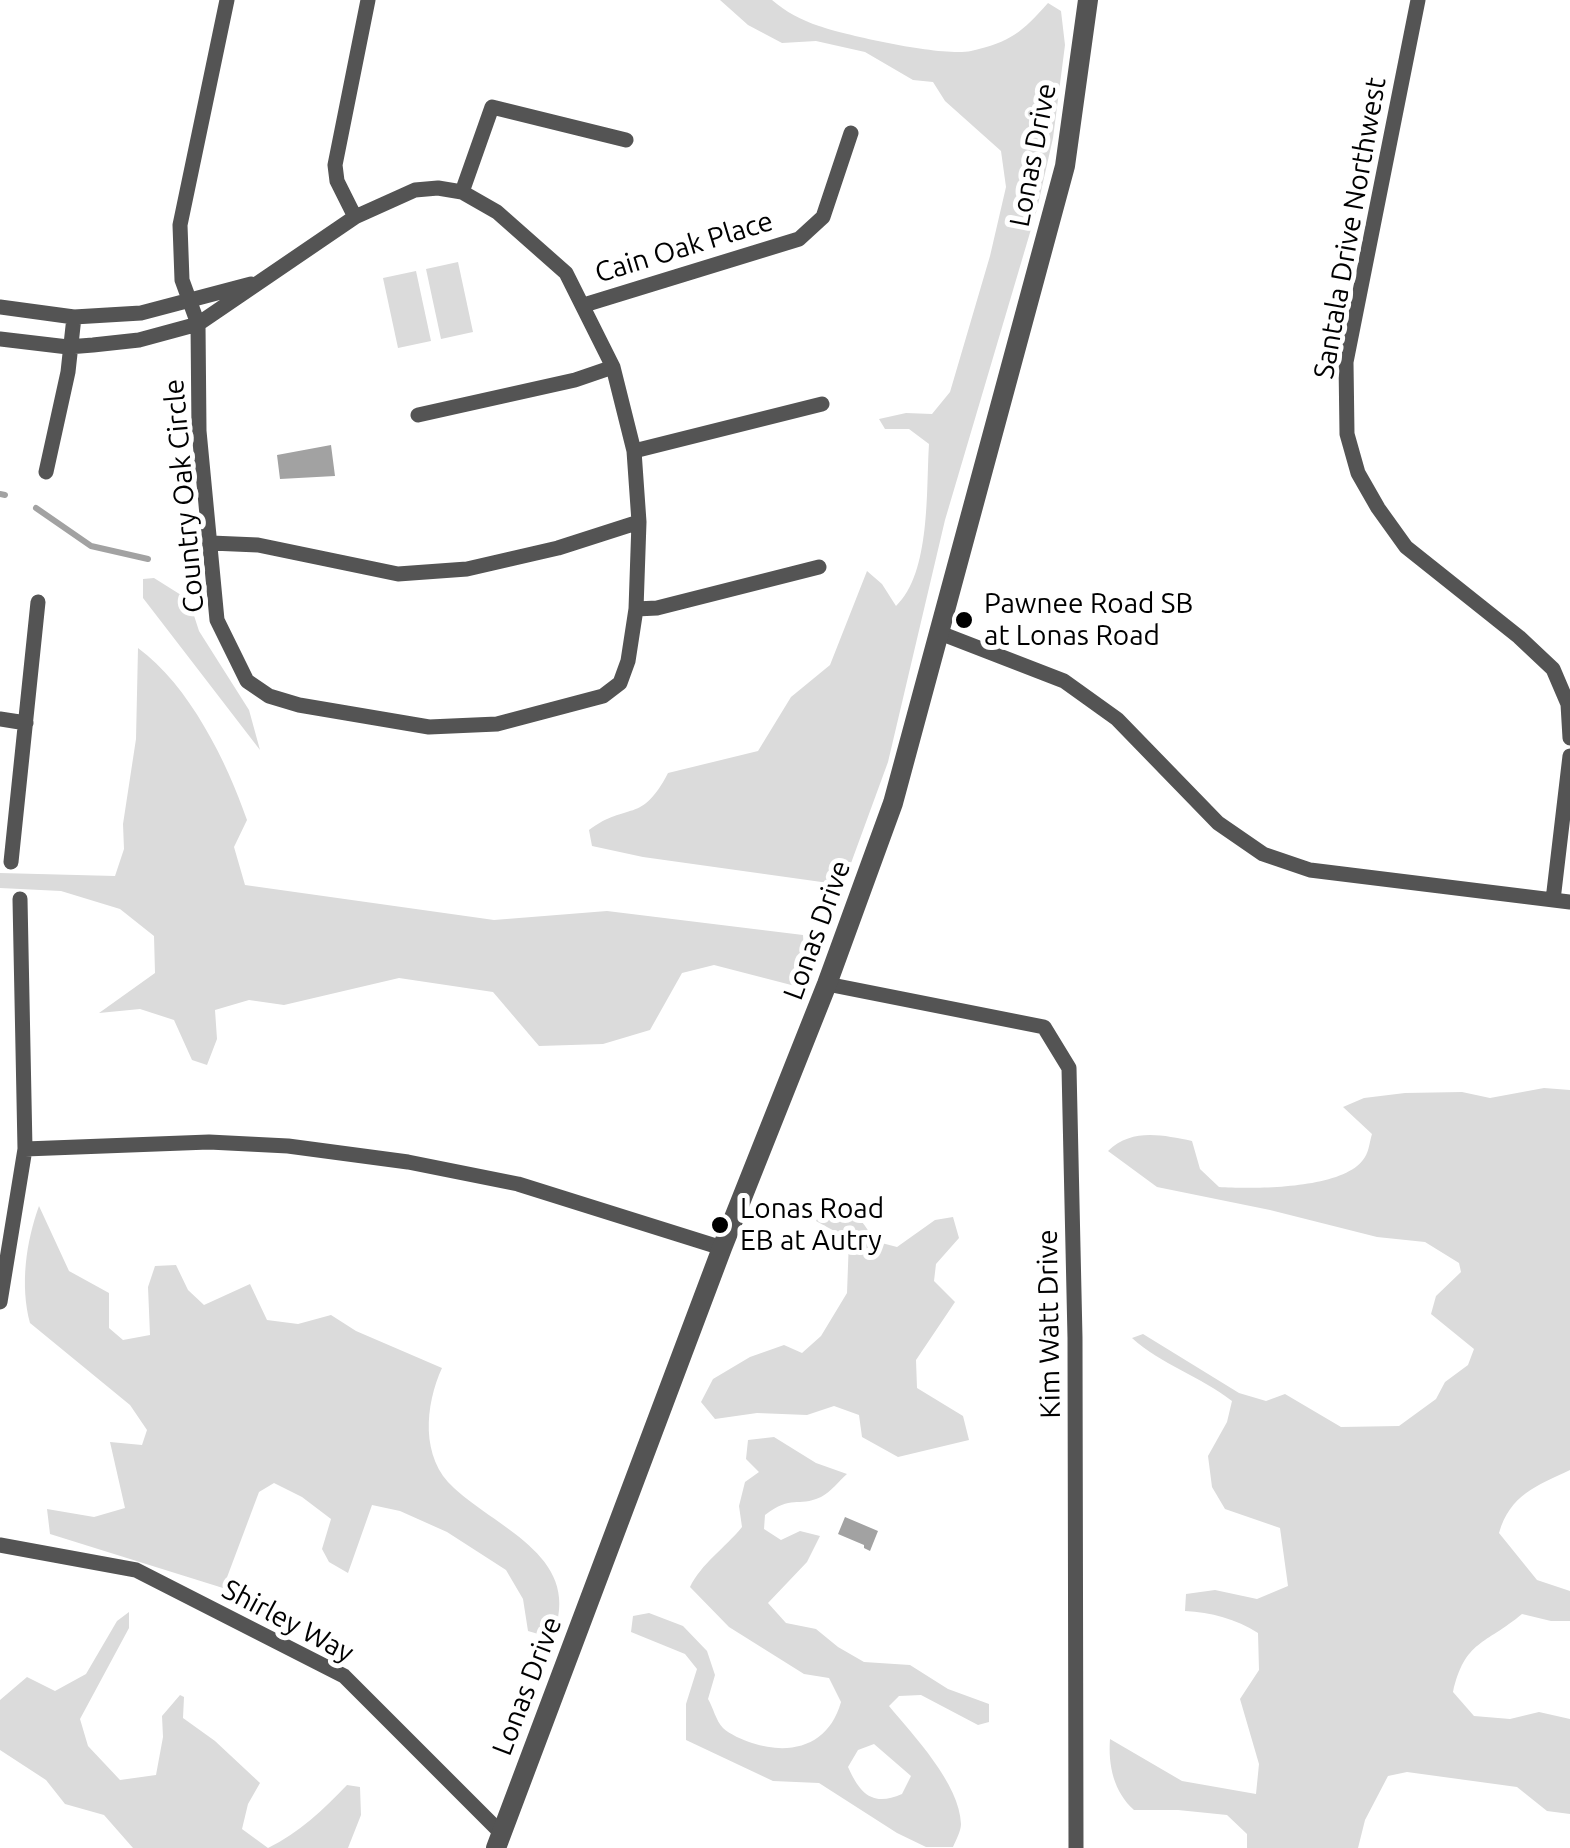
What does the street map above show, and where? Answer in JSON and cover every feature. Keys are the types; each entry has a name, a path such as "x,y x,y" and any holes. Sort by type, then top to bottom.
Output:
{"street":[{"path":"198,324 182,280 180,225 227,0"},
{"path":"355,217 337,181 335,165 368,0"},
{"name":"Lonas Drive","path":"498,1841 893,803 1065,166 1088,0"},
{"name":"Santala Drive Northwest","path":"1418,0 1346,362 1347,434 1358,473 1406,546 1520,637 1553,670 1568,704 1570,738"},
{"path":"462,192 492,107 626,140"},
{"name":"Cain Oak Place","path":"584,304 799,238 822,217 851,133"},
{"name":"Country Oak Circle","path":"0,338 68,347 139,340 198,324 355,217 415,190 462,192 498,212 566,273 613,366 634,450 639,522 636,609 628,662 620,682 603,696 497,724 429,727 299,705 269,696 247,680 217,620 199,431 198,324"},
{"name":"Country Oak Circle","path":"0,307 74,316 141,312 260,282"},
{"path":"46,472 68,372 74,316"},
{"path":"418,415 575,380 613,366"},
{"path":"634,450 822,404"},
{"path":"210,543 258,545 398,574 467,570 558,548 639,522"},
{"path":"636,609 656,608 819,567"},
{"path":"11,862 38,602"},
{"path":"940,632 1064,681 1116,719 1218,823 1263,854 1310,870 1562,902 1570,756"},
{"path":"0,720 26,722"},
{"path":"0,1302 25,1149 20,899"},
{"name":"Kim Watt Drive","path":"827,984 1044,1027 1068,1068 1075,1338 1076,1848"},
{"path":"25,1149 209,1142 288,1146 408,1162 518,1184 722,1248"},
{"name":"Shirley Way","path":"0,1545 136,1570 344,1676 498,1841"}],"shaded area":[{"path":"720,0 772,0 812,24 833,30 958,52 1006,40 1048,3 1061,11 1065,45 1053,138 1037,209 945,520 888,762 843,885 643,857 592,846 589,830 650,800 668,773 758,751 791,697 830,665 867,571 882,584 896,606 907,591 921,552 929,444 909,429 885,429 879,419 906,413 932,414 950,392 1006,187 1001,151 945,101 933,82 913,80 865,52 816,41 782,43 748,25"},
{"path":"458,262 473,332 441,339 426,269"},
{"path":"416,271 431,341 398,348 383,278"},
{"path":"331,445 335,476 280,479 277,455"},
{"path":"154,578 189,600 199,631 249,710 260,750 143,598 143,579"},
{"path":"138,648 190,703 229,774 247,820 234,847 245,885 494,920 607,911 803,935 805,971 799,987 714,965 682,973 650,1030 603,1044 539,1046 493,992 399,978 284,1005 249,1000 215,1010 217,1039 207,1065 192,1060 174,1020 140,1009 99,1013 155,973 154,936 120,909 61,891 0,888 0,873 115,876 124,849 123,824 136,739"},
{"path":"1544,1088 1570,1090 1570,1470 1517,1501 1499,1533 1537,1580 1570,1591 1570,1621 1522,1614 1470,1653 1453,1692 1474,1716 1510,1719 1539,1712 1570,1719 1570,1814 1547,1811 1517,1787 1407,1772 1388,1776 1365,1820 1358,1848 1247,1848 1247,1834 1227,1815 1134,1810 1114,1778 1110,1739 1182,1781 1256,1794 1259,1764 1240,1699 1259,1670 1258,1633 1223,1617 1185,1611 1186,1594 1215,1590 1257,1599 1288,1586 1280,1528 1225,1509 1212,1487 1208,1456 1227,1422 1232,1401 1132,1338 1143,1334 1239,1393 1266,1401 1285,1394 1341,1427 1399,1426 1436,1399 1445,1382 1468,1365 1474,1349 1431,1314 1436,1296 1461,1272 1459,1263 1425,1242 1377,1237 1157,1187 1108,1151 1127,1139 1159,1135 1192,1141 1200,1169 1219,1187 1319,1182 1355,1168 1365,1157 1372,1134 1343,1107 1364,1098 1462,1092 1490,1098"},
{"path":"825,1205 855,1216 874,1241 897,1247 935,1220 953,1217 959,1238 936,1264 934,1281 955,1302 916,1360 917,1388 963,1416 969,1440 898,1457 862,1437 859,1415 834,1406 807,1415 757,1413 715,1419 701,1402 713,1379 750,1357 784,1345 802,1353 821,1336 847,1293 849,1239 816,1221"},
{"path":"39,1206 69,1271 109,1293 109,1328 123,1340 150,1335 148,1287 155,1266 176,1265 188,1290 204,1305 250,1284 267,1320 298,1324 331,1315 356,1331 442,1368 429,1414 435,1462 454,1488 514,1533 548,1567 557,1587 559,1610 552,1638 528,1631 523,1599 506,1570 447,1532 400,1511 372,1505 348,1573 329,1562 322,1549 331,1519 302,1497 274,1483 259,1492 223,1588 50,1534 47,1509 94,1517 125,1508 110,1442 142,1445 147,1430 130,1405 30,1323 25,1294 26,1264"},
{"path":"774,1437 816,1463 847,1474 821,1497 788,1503 765,1515 764,1529 781,1540 800,1531 820,1536 807,1562 768,1603 786,1623 816,1629 864,1662 910,1665 948,1689 989,1704 989,1722 978,1725 921,1695 899,1696 889,1706 934,1761 953,1793 961,1824 953,1847 926,1847 819,1783 773,1781 686,1740 686,1704 697,1669 685,1654 631,1632 633,1616 649,1613 683,1626 707,1651 715,1675 708,1699 718,1722 745,1740 781,1748 807,1744 828,1728 835,1717 841,1702 829,1678 804,1674 729,1627 690,1587 742,1527 739,1506 745,1482 759,1472 746,1459 748,1440","holes":["874,1744 911,1776 902,1794 875,1798 863,1791 848,1767 858,1750"]},
{"path":"845,1517 878,1531 870,1551 838,1534"},
{"path":"129,1612 129,1628 80,1719 88,1746 120,1780 156,1775 163,1737 162,1716 180,1695 184,1697 183,1718 215,1741 260,1783 248,1804 242,1829 268,1848 133,1848 104,1815 65,1804 46,1780 0,1750 0,1700 27,1677 55,1691 86,1674 117,1621"},
{"path":"347,1785 360,1787 361,1815 348,1848 268,1848 310,1820"}],"waterway":[{"path":"0,494 5,495"},
{"path":"36,508 91,546 148,559"}],"place":[{"name":"Pawnee Road SB at Lonas Road","path":"964,620"},
{"name":"Lonas Road EB at Autry","path":"720,1225"}]}
